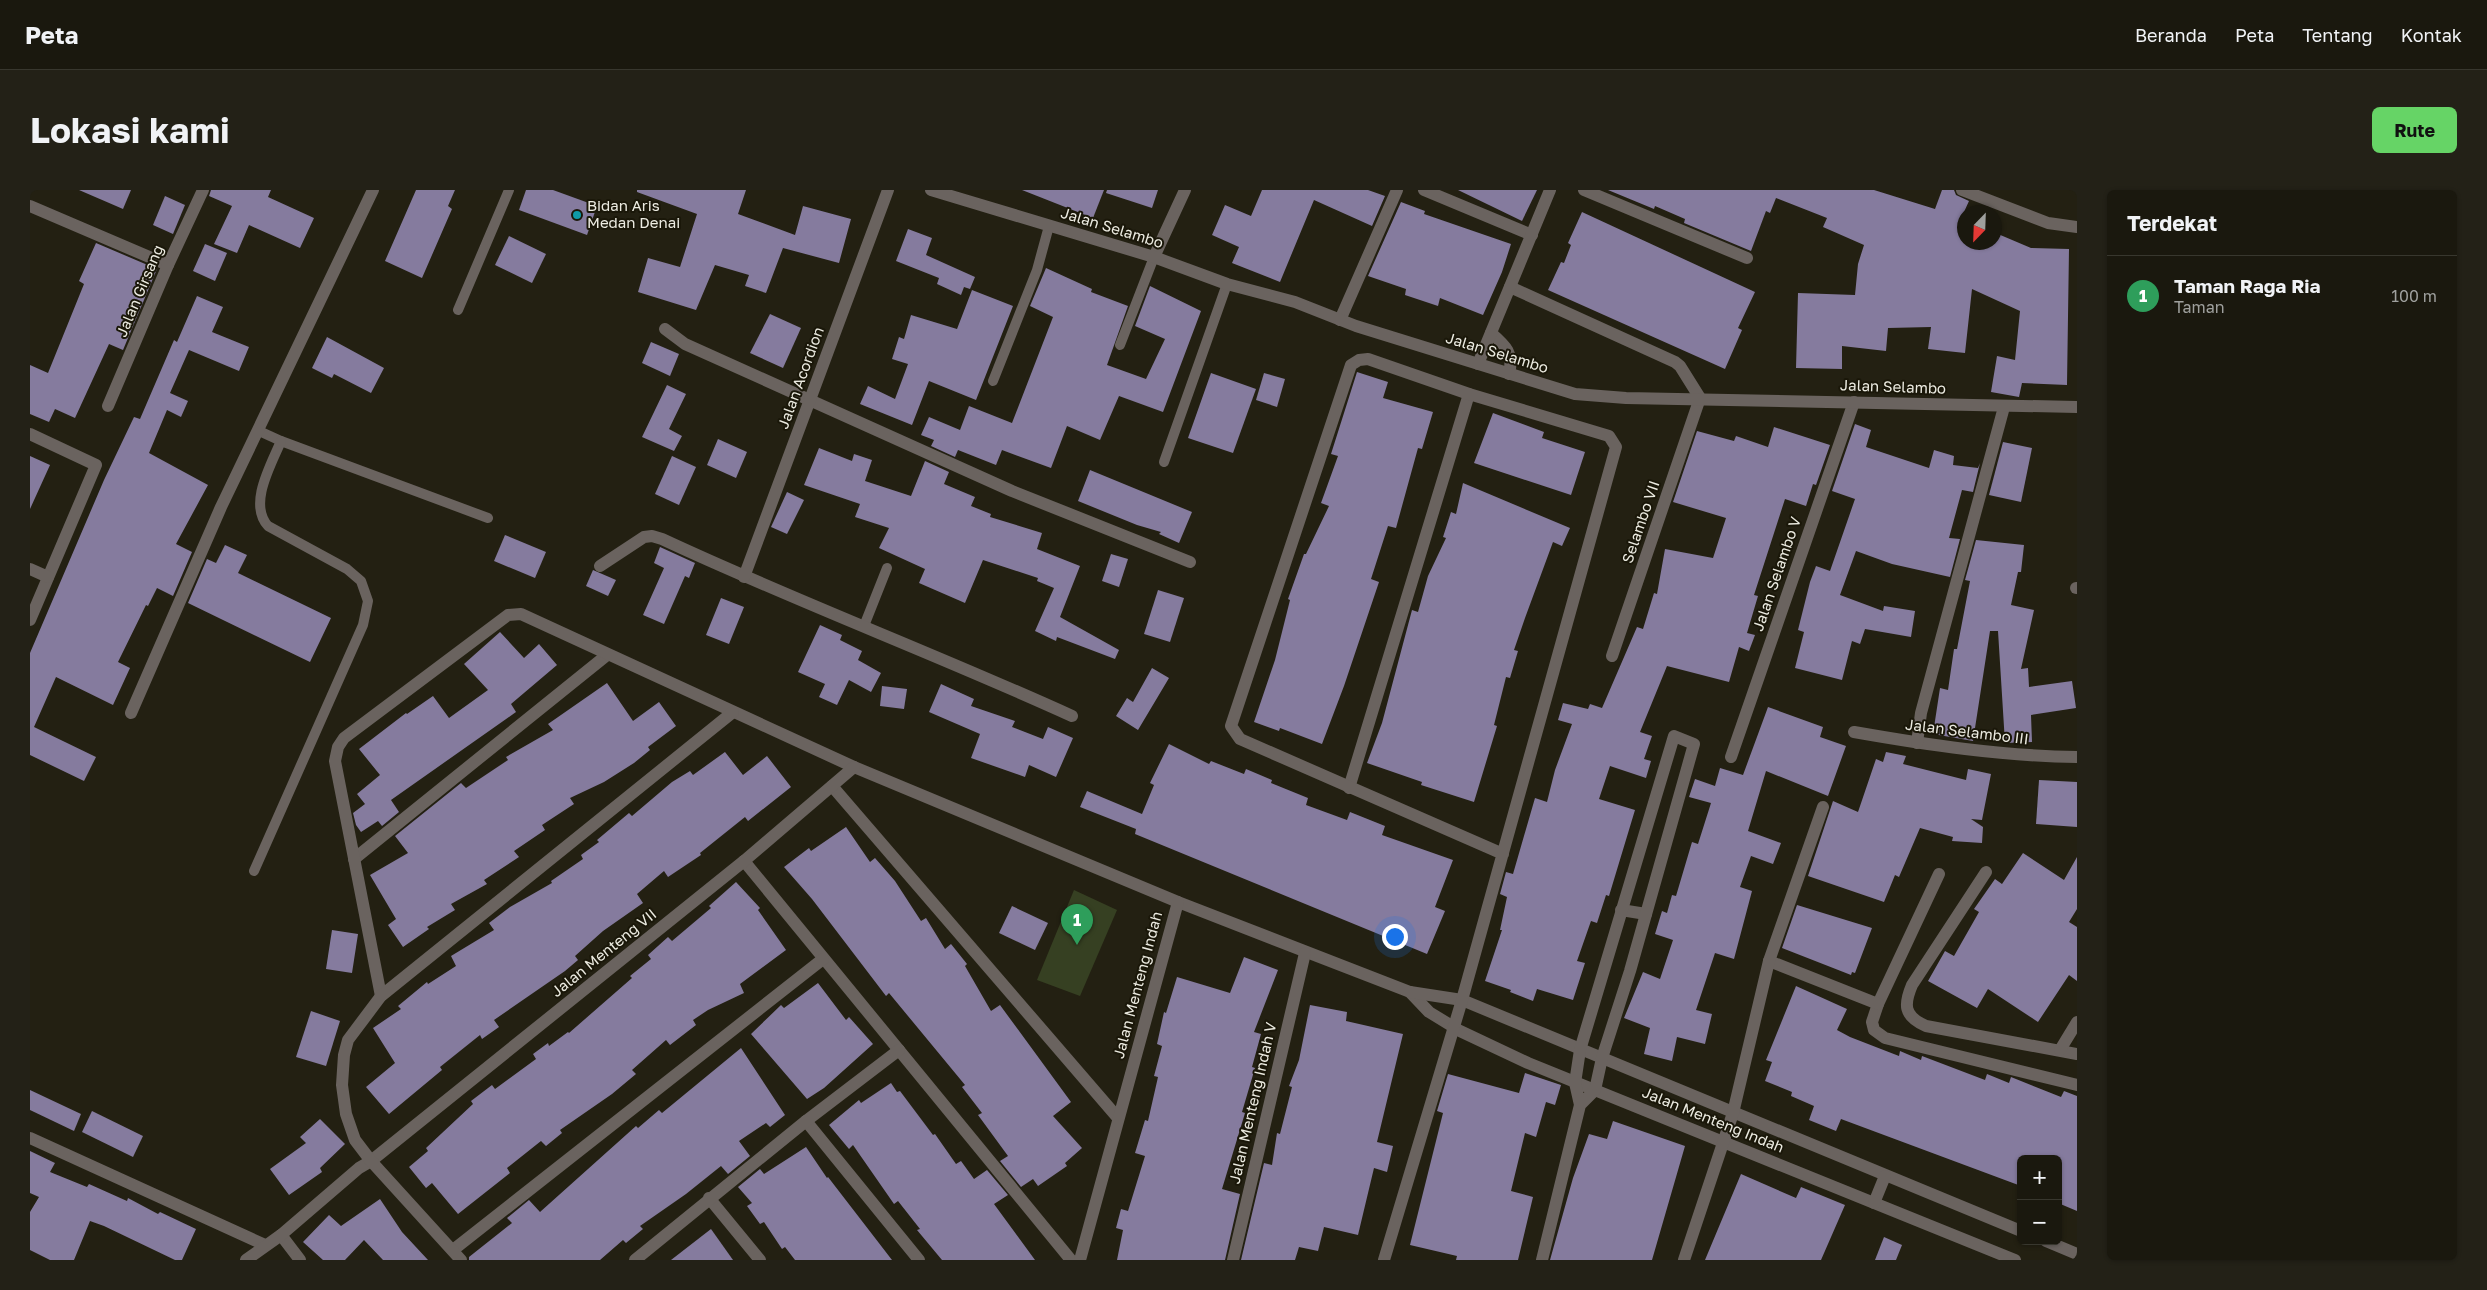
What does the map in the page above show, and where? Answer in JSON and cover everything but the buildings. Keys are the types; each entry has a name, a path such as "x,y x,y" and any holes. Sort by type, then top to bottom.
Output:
{"street":[{"name":"Jalan Girsang","path":"108,406 168,265 204,190"},
{"path":"131,713 221,507 373,190"},
{"name":"Jalan Acordion","path":"744,577 888,190"},
{"name":"Jalan Selambo","path":"931,190 1154,257 1227,284 1295,302 1340,320 1574,394 1626,398 2077,407"},
{"path":"1154,257 1185,190"},
{"path":"1340,320 1398,190"},
{"path":"1424,190 1532,235"},
{"path":"1478,364 1550,190"},
{"path":"1584,190 1747,258"},
{"path":"1962,190 2048,223 2077,227"},
{"path":"30,206 168,265"},
{"path":"1510,287 1675,362 1680,366 1700,398"},
{"path":"665,329 686,344 1012,491 1190,562"},
{"path":"1491,333 1506,346 1512,362 1510,374"},
{"path":"1384,1260 1462,1000 1503,854 1616,447 1610,436 1469,394 1368,358 1359,360 1351,365 1232,718 1231,726 1240,739 1503,854"},
{"path":"1349,788 1469,394"},
{"name":"Selambo VII","path":"1612,656 1700,398"},
{"name":"Jalan Selambo V","path":"1731,757 1854,402"},
{"path":"1917,743 1921,713 2004,407"},
{"path":"30,434 96,465 30,620"},
{"path":"600,566 638,540 652,536 744,577 968,668 1072,716"},
{"path":"30,569 48,577"},
{"path":"381,996 335,761 338,747 344,738 508,615 521,614 854,767 1178,902"},
{"path":"354,859 607,655"},
{"path":"734,712 381,996 348,1040 344,1056 342,1085 346,1114 355,1140 371,1161 457,1255 823,959"},
{"name":"Jalan Selambo III","path":"1854,732 1917,743 2030,756 2077,757"},
{"path":"1542,1260 1580,1105 1575,1083 1580,1050 1674,736 1694,744 1646,914 1602,1058 1595,1090 1580,1105"},
{"name":"Jalan Menteng VII","path":"371,1161 744,861 854,767"},
{"path":"832,786 1118,1118"},
{"path":"1684,1260 1722,1141 1733,1113 1769,961 1823,807"},
{"path":"744,861 1071,1260"},
{"path":"1986,872 1912,985 1906,1000 1907,1009 1918,1022 1926,1026 2077,1054"},
{"path":"1939,874 1878,1004 1872,1022 1874,1030 1885,1038 2077,1085"},
{"name":"Jalan Menteng Indah","path":"1080,1260 1178,902 1305,953 1410,992 1462,1000 2017,1229"},
{"path":"1622,910 1646,914"},
{"name":"Jalan Menteng Indah V","path":"1233,1260 1305,953"},
{"path":"1769,961 1878,1004"},
{"name":"Jalan Menteng Indah","path":"1410,992 1429,1012 1453,1026 1575,1083 2015,1260"},
{"path":"2060,1050 2077,1022"},
{"path":"635,1260 709,1198 899,1050"},
{"path":"806,1121 919,1260"},
{"path":"30,1138 265,1245"},
{"path":"246,1260 281,1235 359,1168 371,1161"},
{"path":"1874,1203 1885,1176"},
{"path":"709,1198 760,1260"},
{"path":"281,1235 300,1260"},
{"path":"2056,1245 2077,1254"}],"lane":[{"path":"458,310 509,190"},
{"path":"993,381 1037,270 1049,226"},
{"path":"1120,346 1154,257"},
{"path":"1164,462 1227,284"},
{"path":"259,431 281,441 488,518"},
{"path":"254,870 363,625 368,601 361,581 347,569 268,526 261,518 259,506 270,466 281,441"},
{"path":"864,626 887,568"}],"green space":[{"path":"1074,890 1117,910 1080,996 1037,980"}],"place":[{"name":"Bidan Aris Medan Denai","path":"577,215"},
{"name":"Taman Raga Ria","path":"1077,945"}]}
